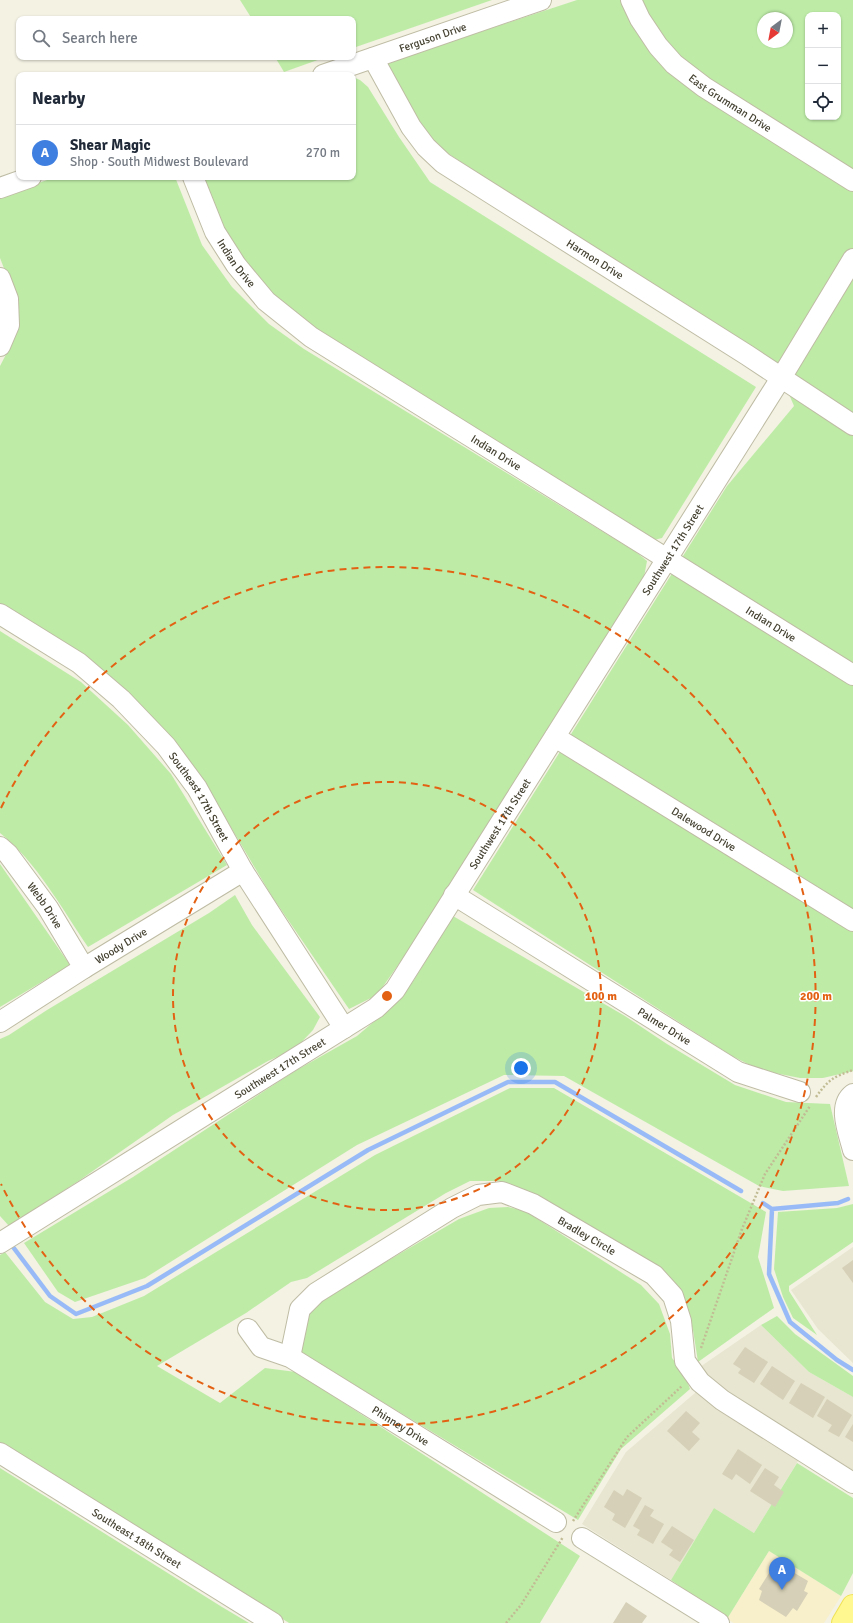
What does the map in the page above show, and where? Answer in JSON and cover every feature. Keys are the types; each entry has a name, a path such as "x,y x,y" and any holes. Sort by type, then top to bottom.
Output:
{"main road":[{"path":"843,1623 853,1606"}],"street":[{"name":"Ferguson Drive","path":"333,72 541,0"},
{"name":"East Grumman Drive","path":"631,0 640,19 658,46 674,64 704,87 853,181"},
{"name":"Harmon Drive","path":"373,58 411,127 426,146 443,163 740,351 853,426"},
{"path":"0,188 23,180"},
{"name":"Indian Drive","path":"194,180 215,232 236,265 266,301 311,337 853,675"},
{"name":"Southwest 17th Street","path":"0,1243 376,1008 395,990 781,378 853,260"},
{"path":"0,278 8,299 9,325 0,346"},
{"name":"Southeast 17th Street","path":"0,614 80,663 121,699 166,746 197,788 243,871 344,1028"},
{"name":"Dalewood Drive","path":"555,737 853,922"},
{"name":"Webb Drive","path":"0,847 8,854 48,908 84,968"},
{"name":"Woody Drive","path":"0,1022 84,968 243,871"},
{"name":"Palmer Drive","path":"454,895 738,1072 800,1092"},
{"path":"851,1096 846,1106 845,1116 853,1150"},
{"name":"Bradley Circle","path":"290,1357 300,1309 316,1293 452,1208 478,1194 502,1192 533,1204 654,1275 673,1296 681,1321 685,1361 700,1382 722,1400 853,1483"},
{"name":"Phinney Drive","path":"248,1329 261,1347 290,1357 556,1522"},
{"name":"Southeast 18th Street","path":"0,1453 273,1623"},
{"path":"582,1538 719,1623"}],"shaded area":[{"path":"853,1247 853,1363 818,1329 791,1290"},
{"path":"761,1325 809,1372 853,1397 853,1470 809,1443 754,1533 714,1508 671,1580 582,1524 626,1452 695,1393 700,1367"},
{"path":"769,1551 841,1596 824,1623 734,1623 727,1619"}],"green space":[{"path":"240,0 492,0 356,47 356,16 250,16"},
{"path":"577,0 853,0 853,1071 823,1078 800,1078 760,1070 732,1056 473,890 727,486 794,406 776,364 533,210 443,150 424,130 386,63"},
{"path":"277,60 318,60 284,72"},
{"path":"356,78 368,87 399,137 430,182 756,387 662,538 650,541 328,339 278,300 233,247 200,180 356,180"},
{"path":"47,180 176,180 202,245 232,287 269,324 304,349 636,552 647,561 644,577 415,941 377,995 349,1009 271,895 203,780 135,701 114,679 0,607 0,366 12,343 17,302 0,258 0,196"},
{"path":"0,631 81,682 128,725 171,774 227,865 88,947 37,871 13,844 0,833"},
{"path":"0,864 70,965 0,1007"},
{"path":"235,895 252,925 320,1017 313,1030 295,1049 268,1061 173,1115 80,1180 9,1226 0,1216 0,1039 9,1035 47,1010 209,913"},
{"path":"453,916 625,1016 667,1044 735,1085 786,1102 830,1104 849,1186 783,1191 759,1186 564,1076 504,1075 357,1145 145,1278 75,1302 58,1292 24,1243 133,1177 295,1071 357,1036 383,1014 414,980"},
{"path":"510,1088 554,1088 766,1212 758,1257 774,1308 698,1362 693,1330 687,1311 533,1195 499,1181 470,1181 446,1193 307,1278 291,1282 246,1313 157,1366 220,1403 265,1368 296,1372 580,1556 540,1623 289,1623 185,1556 0,1443 0,1255 5,1252 45,1302 73,1319 92,1317 144,1296 375,1155"},
{"path":"853,1204 853,1242 789,1286 789,1291 817,1335 793,1318 783,1297 774,1269 778,1212 837,1208"},
{"path":"508,1207 525,1211 641,1285 659,1304 670,1334 672,1358 685,1375 690,1389 621,1449 578,1520 300,1352 305,1322 312,1310 324,1298 459,1219 489,1208"},
{"path":"777,1316 795,1334 853,1376 853,1397 809,1372 761,1325"},
{"path":"797,1463 853,1498 853,1573 841,1596 769,1551 727,1619 671,1580 714,1508 754,1533"},
{"path":"0,1468 222,1607 249,1623 0,1623"}],"building":[{"path":"853,1260 853,1283 842,1268"},
{"path":"745,1347 768,1362 754,1383 738,1373 741,1369 733,1364"},
{"path":"772,1366 795,1381 783,1400 760,1384"},
{"path":"801,1383 825,1397 813,1418 789,1403"},
{"path":"827,1399 852,1415 839,1437 828,1431 832,1425 817,1416"},
{"path":"686,1411 700,1423 692,1432 700,1439 689,1451 667,1431"},
{"path":"853,1424 853,1442 845,1437"},
{"path":"738,1449 762,1465 750,1484 736,1474 732,1480 722,1474"},
{"path":"765,1468 779,1477 774,1485 784,1492 775,1507 750,1491"},
{"path":"627,1489 642,1498 625,1528 612,1520 615,1514 604,1507 614,1490 623,1496"},
{"path":"645,1505 654,1510 650,1516 664,1524 653,1544 637,1535 640,1530 633,1526"},
{"path":"672,1526 694,1540 680,1562 669,1555 673,1550 661,1542"},
{"path":"781,1565 808,1581 804,1591 808,1593 797,1611 793,1608 786,1617 759,1600 762,1591 759,1589 771,1570 773,1571"},
{"path":"626,1602 647,1616 642,1623 613,1623"}],"waterway":[{"path":"10,1243 50,1296 76,1314 147,1286 368,1150 508,1082 555,1082 741,1191"},
{"path":"763,1203 772,1209 838,1203 848,1199"},
{"path":"772,1209 769,1274 790,1322 837,1360 853,1370"}],"place":[{"name":"Shear Magic","path":"782,1590"}]}
